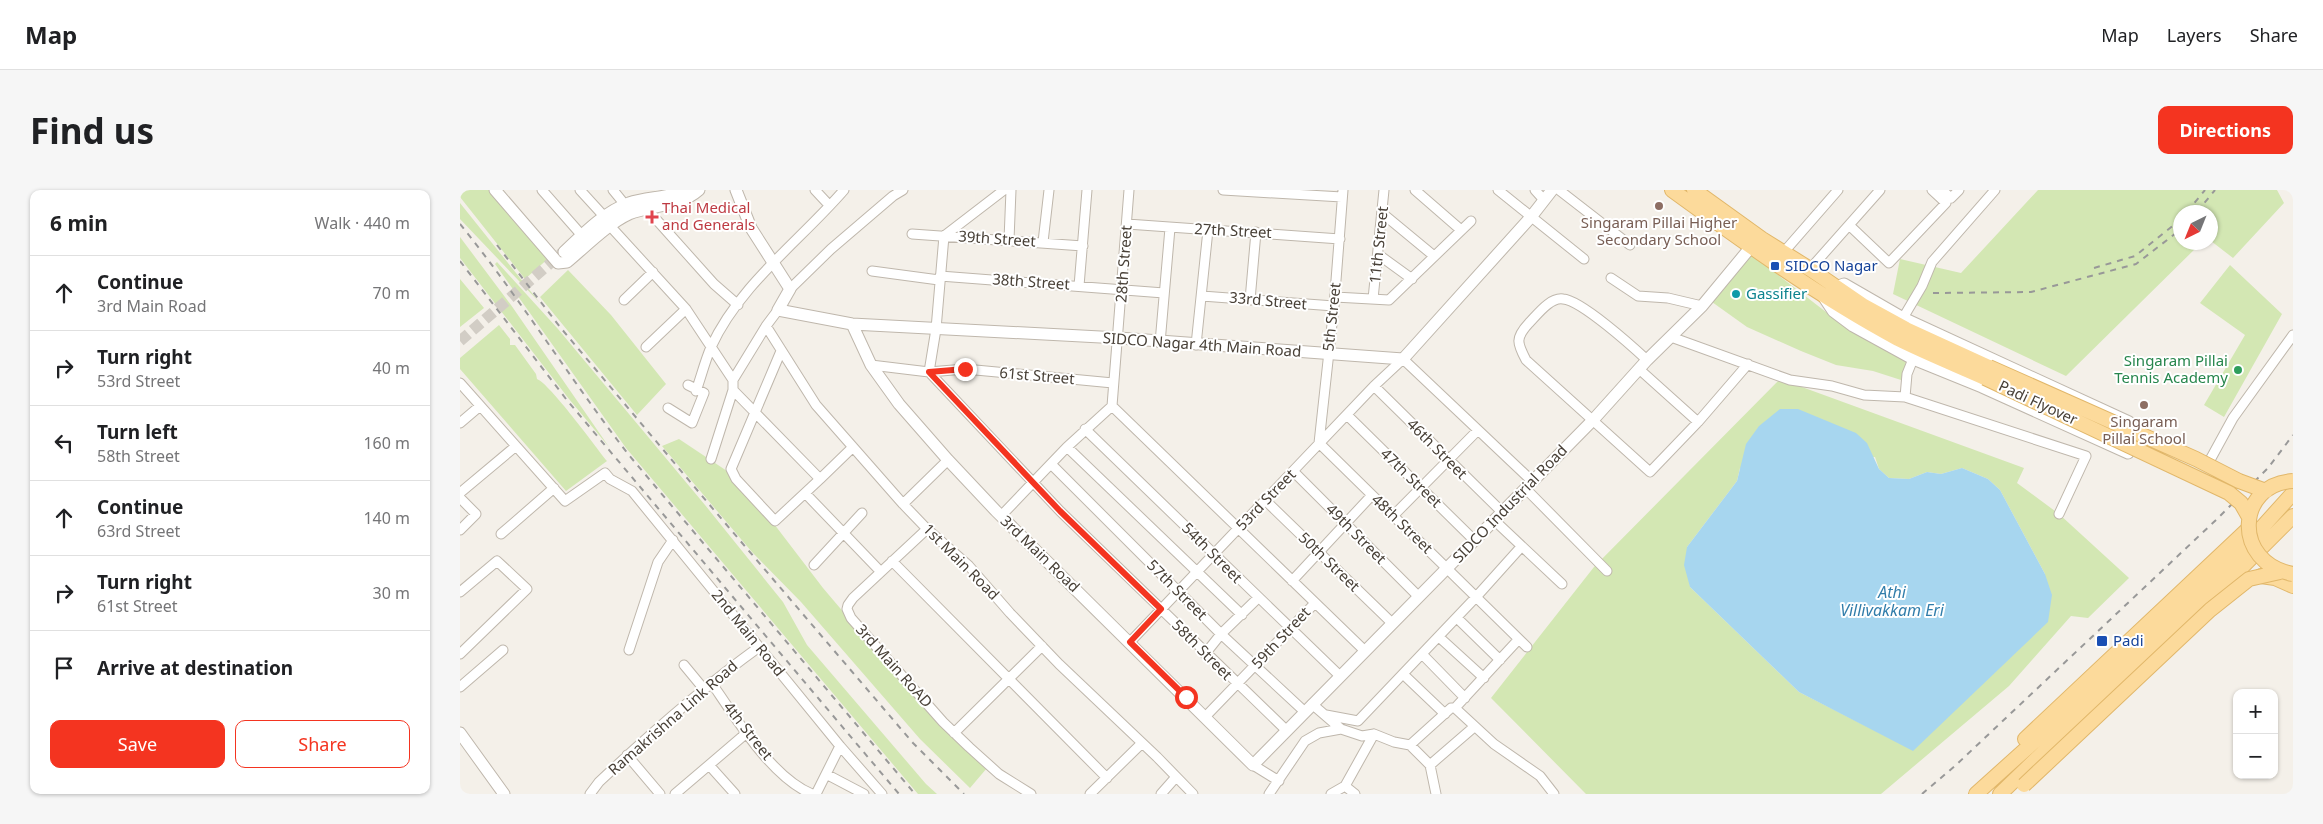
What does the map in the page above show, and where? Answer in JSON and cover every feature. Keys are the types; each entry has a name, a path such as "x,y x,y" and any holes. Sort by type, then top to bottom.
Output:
{"main road":[{"path":"1672,190 1756,243"},
{"path":"1697,191 1756,243"},
{"name":"Padi Flyover","path":"1756,243 1783,253 1810,269 1836,287 1846,301 1899,339 2229,493 2241,503 2249,523 2254,550 2261,559 2286,573"},
{"name":"Padi Flyover","path":"1756,243 1821,294 1846,301 2196,459 2239,481 2266,490"},
{"path":"2003,769 2008,754 2249,523 2256,502 2266,490 2291,482"},
{"path":"1976,794 2220,574 2291,482"},
{"path":"2000,794 2136,663 2237,572 2293,516"},
{"path":"2237,572 2274,578 2293,586"},
{"name":"Padi Flyover","path":"2009,794 2024,785 2210,610 2249,579 2286,573"}],"street":[{"path":"495,190 558,263 567,262 627,215 646,208 683,200 699,190"},
{"path":"542,190 578,231"},
{"path":"580,190 601,214"},
{"path":"614,190 622,201"},
{"path":"552,256 578,231 622,201 670,190"},
{"path":"564,252 604,217 629,203 676,194 686,190"},
{"path":"736,190 751,228 790,289"},
{"path":"815,190 829,205"},
{"path":"696,391 711,347 738,305 774,262 844,190"},
{"path":"711,459 733,390 733,380 790,289 831,249 903,190"},
{"path":"929,372 936,329 944,236 1004,190"},
{"path":"1009,240 1011,190"},
{"path":"1043,242 1049,190"},
{"path":"1080,286 1087,190"},
{"name":"28th Street","path":"1112,406 1119,338 1129,190"},
{"path":"1223,190 1342,194"},
{"name":"11th Street","path":"1373,299 1379,255 1384,190"},
{"path":"1415,190 1461,230"},
{"path":"1498,190 1584,259"},
{"path":"1535,190 1544,200"},
{"path":"1552,190 1531,217 1403,359 1478,430 1607,571"},
{"path":"1558,190 1630,245"},
{"path":"1783,253 1838,190"},
{"path":"1810,269 1880,190"},
{"path":"1849,225 1889,263 1946,203 1932,190"},
{"path":"1942,190 1951,198 1959,190"},
{"path":"1904,318 1922,286 1932,262 1995,190"},
{"name":"5th Street","path":"1319,443 1340,239 1342,194"},
{"path":"646,208 714,284 738,305"},
{"path":"1382,213 1434,256"},
{"name":"33rd Street","path":"1202,296 1250,300 1334,302 1373,299 1389,300 1471,221"},
{"name":"27th Street","path":"1127,224 1340,239"},
{"path":"611,227 686,309 733,380"},
{"path":"1160,343 1170,228"},
{"path":"1196,345 1208,230"},
{"path":"1250,300 1256,232"},
{"name":"39th Street","path":"912,234 1083,246"},
{"name":"SIDCO Industrial Road","path":"1253,765 1593,420 1647,360 1702,306 1756,243"},
{"path":"1379,255 1412,279"},
{"name":"38th Street","path":"872,271 939,278 1164,293"},
{"path":"624,300 653,272"},
{"path":"1611,278 1638,296 1668,298 1702,306"},
{"path":"1836,287 1844,284 1904,318 2210,460"},
{"path":"1821,294 1833,311 1854,326 1913,359 1982,387 2196,483 2199,483 2233,418 2293,334"},
{"path":"1647,360 1626,339 1574,303 1563,298 1549,304 1520,333 1518,346 1526,360 1650,472 1698,422 1748,364"},
{"path":"646,347 686,309"},
{"name":"SIDCO Nagar 4th Main Road","path":"778,310 852,324 1119,338 1160,343 1403,359"},
{"name":"3rd Main Road","path":"852,324 871,365 899,404 948,460 1001,516 1206,716 1253,765"},
{"name":"1st Main Road","path":"766,326 816,405 904,504 927,529 969,566 1042,646 1192,794"},
{"path":"1671,337 1790,380 1832,386 1864,395 1905,397 2086,456 2059,514"},
{"path":"781,351 756,414 733,464 732,470 736,479 775,520 854,447"},
{"name":"53rd Street","path":"1130,642 1266,501 1319,443 1403,359"},
{"path":"1905,397 1907,374 1913,359"},
{"name":"61st Street","path":"871,365 929,372 965,369 1113,383"},
{"path":"1639,369 1698,422"},
{"name":"58th Street","path":"929,372 1034,483 1205,654 1286,730"},
{"path":"460,383 554,488 501,534"},
{"path":"668,408 692,423 698,413 704,393 696,391 688,384"},
{"name":"46th Street","path":"1374,386 1447,460 1498,516 1521,547 1562,584"},
{"path":"733,390 820,479"},
{"path":"460,423 480,406"},
{"path":"1001,516 1052,465 1067,447 1112,406 1365,651"},
{"name":"47th Street","path":"1347,416 1421,486 1475,541"},
{"name":"54th Street","path":"1085,430 1290,630 1340,676"},
{"path":"1393,516 1478,430"},
{"name":"48th Street","path":"1319,443 1527,647"},
{"path":"461,492 516,446"},
{"path":"1067,447 1242,615"},
{"path":"904,504 948,460"},
{"name":"57th Street","path":"1052,465 1221,634 1308,708 1326,714"},
{"name":"49th Street","path":"1293,471 1419,596"},
{"name":"2nd Main Road","path":"554,488 565,501 605,472 610,479 632,491 840,746 882,794"},
{"path":"805,493 880,571"},
{"path":"1292,581 1372,496"},
{"path":"460,498 476,514 460,530"},
{"name":"50th Street","path":"1266,501 1392,623"},
{"path":"814,565 862,513"},
{"name":"3rd Main RoAD","path":"927,529 880,571 853,598 847,609 851,618 954,733 999,774 1031,794"},
{"path":"629,650 658,562 673,540"},
{"path":"1326,714 1358,722 1457,618 1521,547"},
{"path":"460,592 497,561 527,589 460,654"},
{"path":"892,561 1106,778"},
{"path":"1205,654 1221,634 1258,598"},
{"name":"59th Street","path":"1206,716 1315,603"},
{"path":"1457,618 1500,660"},
{"path":"1439,636 1484,678"},
{"path":"1410,745 1451,708 1455,708 1518,640"},
{"path":"954,733 1042,646"},
{"name":"Ramakrishna Link Road","path":"590,794 599,782 627,755 703,688 759,647"},
{"path":"460,687 503,650"},
{"path":"1422,654 1465,698"},
{"path":"684,665 703,688"},
{"path":"1403,674 1445,714"},
{"name":"4th Street","path":"711,682 755,745 789,782 812,794"},
{"path":"1455,708 1494,744 1540,776 1554,794"},
{"path":"1326,714 1341,729 1362,736 1374,734 1410,745 1430,765 1436,794"},
{"path":"1430,765 1474,727"},
{"path":"1269,794 1279,781 1288,763 1306,741 1319,733 1341,729"},
{"path":"675,794 743,736 745,731"},
{"path":"460,733 504,794"},
{"path":"1345,786 1374,734"},
{"path":"1090,794 1142,743"},
{"path":"816,794 840,746"},
{"path":"627,755 660,794"},
{"path":"709,765 735,794"},
{"path":"1253,765 1279,781"},
{"path":"826,774 864,794"},
{"path":"1161,794 1176,778"},
{"path":"1331,794 1340,786 1345,786 1355,794"}],"green space":[{"path":"460,190 490,190 550,257 525,279 460,197"},
{"path":"2038,190 2277,190 2284,203 2233,258 2218,246 2218,205 2173,205 2173,250 2194,250 2066,376 1893,294 1900,259 1961,273"},
{"path":"460,203 540,303 460,219"},
{"path":"460,237 511,305 609,447 569,399 460,258"},
{"path":"1752,255 1826,312 1906,362 1901,380 1873,371 1836,365 1801,351 1747,327 1712,302"},
{"path":"497,262 558,329 705,505 783,602 807,645 926,784 937,794 918,794 626,448 495,264"},
{"name":"Singaram Pillai Tennis Academy","path":"2230,265 2282,314 2224,417 2204,405 2245,335 2200,303"},
{"path":"568,270 611,315 666,384 637,415 540,297"},
{"path":"460,279 484,308 460,327"},
{"path":"499,325 510,339 510,345 515,345 536,374 537,379 562,403 607,461 566,491 460,369 460,358"},
{"path":"1780,379 2024,468 2017,483 2059,514 2129,578 2088,618 2071,616 2009,686 1881,794 1586,794 1491,698 1594,567","holes":["1875,457 1879,469 1889,478 1909,479 1927,472 1941,474 1962,468 1988,479 2000,490 2045,574 1913,750 1799,692 1690,587 1687,547 1737,481 1740,468"]},
{"path":"679,439 730,473 771,520 823,588 862,634 987,768 970,788 920,739 801,602 752,552 662,446"}],"water":[{"name":"Athi Villivakkam Eri","path":"1780,409 1798,409 1856,433 1867,443 1879,469 1889,478 1909,479 1927,472 1941,474 1962,468 1988,479 2000,490 2045,574 2052,595 2048,622 1913,751 1799,692 1690,587 1684,565 1687,547 1737,481 1746,444 1759,426"}],"tunnel":[{"path":"460,341 562,253"}],"railway":[{"path":"2193,205 2205,190"},
{"path":"2203,205 2215,190"},
{"path":"460,224 628,454 915,794"},
{"path":"2094,268 2135,256 2173,226"},
{"path":"1933,293 2031,292 2136,264 2173,235"},
{"path":"497,245 560,327 708,503 913,743 964,794"},
{"path":"460,261 566,399 899,794"},
{"path":"1922,794 1956,765 2217,519 2268,468 2293,435"}],"place":[{"name":"Singaram Pillai Higher Secondary School","path":"1659,206"},
{"name":"Thai Medical and Generals","path":"652,217"},
{"name":"SIDCO Nagar","path":"1775,266"},
{"name":"Gassifier","path":"1736,294"},
{"name":"Singaram Pillai Tennis Academy","path":"2238,370"},
{"name":"Singaram Pillai School","path":"2144,405"},
{"name":"Padi","path":"2102,641"}],"route":[{"path":"965,369 929,372 1060,511 1161,609 1130,642 1186,697"}]}
